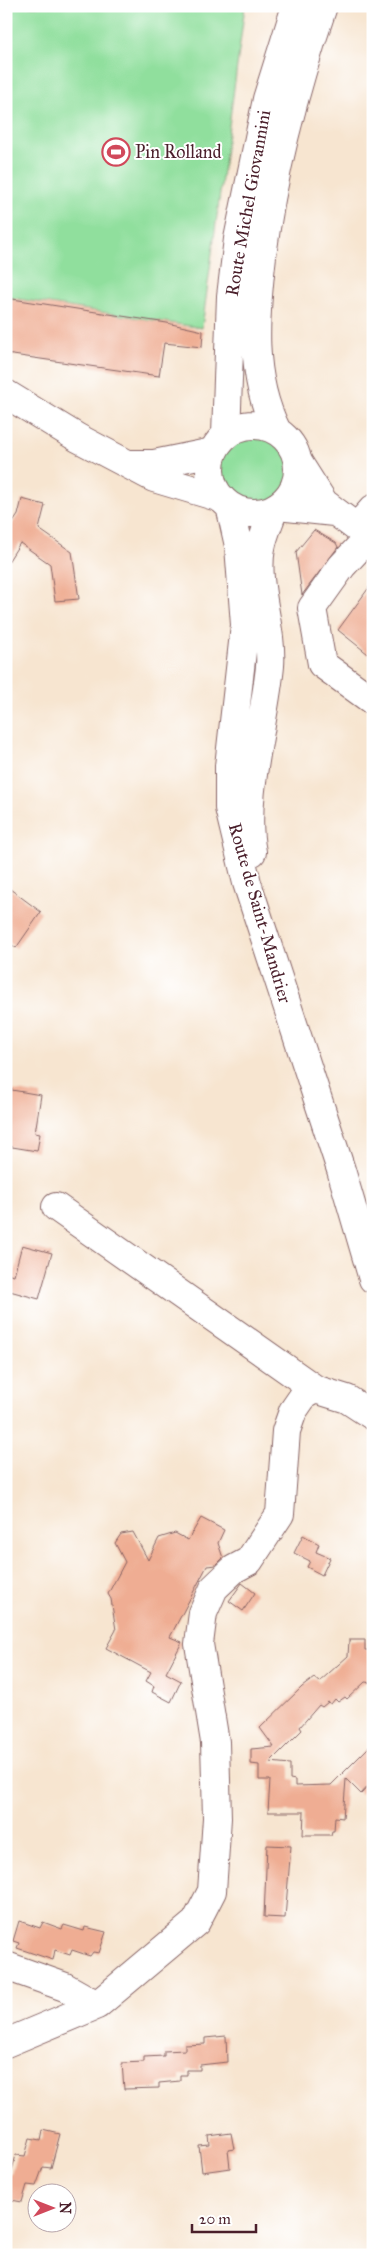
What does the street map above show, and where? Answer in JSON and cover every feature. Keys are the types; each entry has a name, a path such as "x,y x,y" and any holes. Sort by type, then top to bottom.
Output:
{"main road":[{"name":"Route Michel Giovannini","path":"220,443 231,296 238,239 267,99 296,6"},
{"name":"Route Michel Giovannini","path":"277,431 266,411 258,369 255,332 259,282 276,167 292,105 323,6"},
{"path":"6,394 78,438 131,464 154,478 225,502 241,511 254,514 276,507 288,498 298,475 298,462"},
{"path":"131,464 154,464 220,443 239,427 265,426 277,431 287,439 316,492 334,512"},
{"path":"220,443 210,464 211,476 225,502"},
{"name":"Route de Saint-Mandrier","path":"225,502 239,546 245,625 229,766 229,808 247,883 341,1170 373,1279"},
{"path":"276,507 334,512 368,528 312,608 322,664 373,701"},
{"name":"Route de Saint-Mandrier","path":"276,507 260,549 270,664 254,772 250,842 258,878 373,1226"},
{"path":"56,1207 315,1389 347,1399 373,1416"},
{"path":"6,2044 97,2005 196,1922 212,1891 217,1818 215,1742 199,1644 203,1613 214,1588 234,1569 249,1561 280,1514 286,1431 293,1411 304,1395 315,1389"},
{"path":"6,1966 65,1987 97,2005"}],"green space":[{"name":"Pin Rolland","path":"6,6 245,6 202,328 6,297"},
{"path":"252,425 278,433 292,447 297,466 294,484 284,501 269,511 251,513 221,494 211,477 210,464 239,427"}],"building":[{"path":"6,298 167,323 203,331 202,347 164,343 159,376 6,354"},
{"path":"22,499 45,505 39,529 72,552 79,599 55,601 50,564 20,543 6,565 6,533 18,515"},
{"path":"314,530 336,543 338,547 302,595 296,552"},
{"path":"373,582 373,658 338,630"},
{"path":"6,886 41,912 16,948 6,940"},
{"path":"6,1089 41,1095 35,1133 40,1134 37,1151 6,1146"},
{"path":"22,1245 52,1253 39,1299 6,1290 6,1273 14,1275"},
{"path":"201,1518 224,1530 218,1543 223,1558 216,1565 207,1566 170,1637 182,1642 166,1673 181,1681 171,1702 152,1692 154,1686 146,1681 151,1672 106,1648 116,1630 111,1599 108,1594 125,1562 115,1543 121,1534 133,1532 148,1560 159,1538 175,1533 188,1540"},
{"path":"303,1535 319,1544 316,1552 330,1558 322,1575 307,1567 310,1561 294,1553"},
{"path":"242,1583 255,1593 243,1611 229,1601"},
{"path":"349,1640 365,1640 365,1650 373,1650 373,1683 365,1682 347,1699 345,1697 338,1702 335,1699 331,1704 328,1702 322,1707 319,1705 300,1727 302,1730 270,1762 290,1764 290,1779 295,1780 295,1786 331,1785 373,1743 373,1781 361,1794 346,1779 343,1818 335,1817 334,1831 332,1831 331,1835 303,1835 304,1812 268,1812 270,1780 259,1780 259,1765 251,1764 251,1749 274,1747 260,1728 302,1687 314,1678 319,1682 348,1656"},
{"path":"267,1845 291,1846 285,1918 264,1917"},
{"path":"19,1921 40,1928 43,1922 62,1929 64,1925 84,1931 85,1927 106,1932 99,1953 93,1952 90,1956 72,1950 70,1955 55,1950 53,1960 17,1948 19,1943 13,1941"},
{"path":"226,2036 227,2062 200,2065 200,2070 187,2070 187,2075 180,2075 180,2081 159,2083 159,2088 124,2089 122,2063 144,2062 144,2057 164,2056 164,2051 185,2050 185,2045 205,2044 205,2038"},
{"path":"43,2130 60,2134 51,2168 43,2167 37,2184 27,2185 22,2202 6,2199 6,2173 11,2174 16,2155 25,2156 30,2138 41,2140"},
{"path":"231,2133 234,2149 228,2150 230,2168 202,2172 199,2146 210,2145 209,2136"}],"place":[{"name":"Pin Rolland","path":"116,152"}]}
